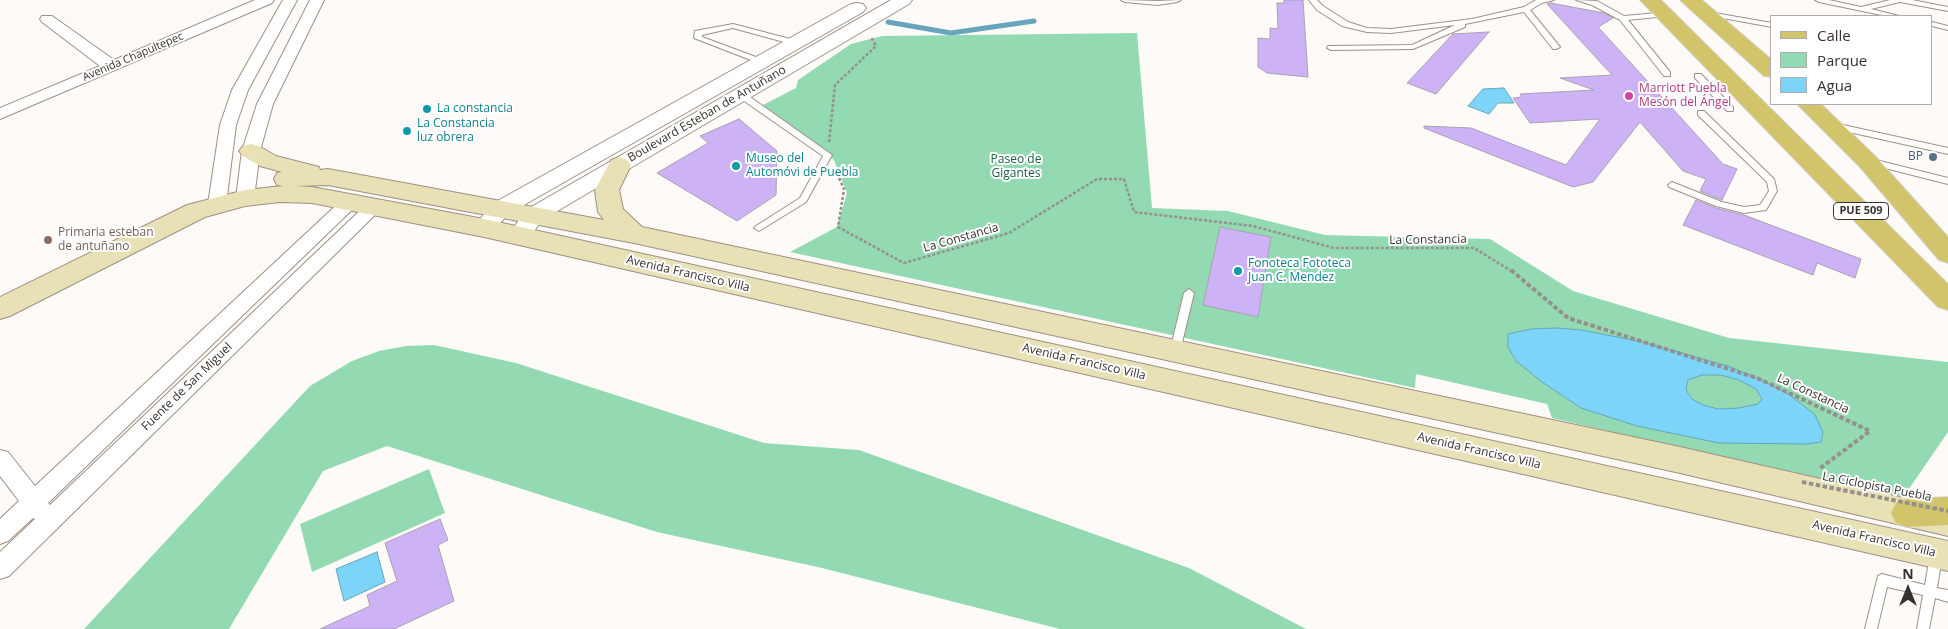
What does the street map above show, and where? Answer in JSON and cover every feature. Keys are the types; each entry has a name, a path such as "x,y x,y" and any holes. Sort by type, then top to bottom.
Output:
{"main road":[{"path":"1695,3 1768,67 1757,80 1728,76"},
{"path":"1658,7 1698,20 1741,45"},
{"name":"PUE 509","path":"1658,7 1948,300"},
{"name":"PUE 509","path":"1809,105 1868,162 1939,239"},
{"path":"1773,122 1790,116 1803,116 1830,125"},
{"path":"252,151 268,161 328,177"},
{"path":"619,165 607,190 611,212 634,234"},
{"name":"Avenida Francisco Villa","path":"232,194 328,177 492,219 1942,554"},
{"name":"Avenida Francisco Villa","path":"232,194 312,194 362,204 492,219"},
{"path":"0,296 189,200 232,194"},
{"path":"0,309 232,194"},
{"name":"Avenida Francisco Villa","path":"526,226 634,234 1670,458 1948,522"},
{"path":"1907,513 1948,511"}],"street":[{"name":"Avenida Chapultepec","path":"0,114 113,65 242,4 267,0"},
{"path":"232,194 228,125 240,90 290,0"},
{"path":"232,194 252,151 265,104 317,0"},
{"name":"Boulevard Esteban de Antuñano","path":"492,219 834,21 903,0"},
{"name":"Boulevard Esteban de Antuñano","path":"526,226 619,165 740,94 870,10"},
{"path":"47,19 105,62 113,65"},
{"name":"Fuente de San Miguel","path":"0,534 362,204"},
{"name":"Fuente de San Miguel","path":"0,568 362,204"},
{"path":"0,459 49,520"}],"lane":[{"path":"1125,0 1158,2 1178,0"},
{"path":"1313,0 1320,8 1345,24 1367,30 1391,31 1472,21 1526,9 1540,1 1550,0"},
{"path":"1580,0 1594,3 1623,18 1667,74"},
{"path":"1819,0 1890,15"},
{"path":"1860,9 1900,0 1948,9"},
{"path":"1695,3 1770,24"},
{"path":"1623,18 1658,7"},
{"path":"1526,9 1556,47"},
{"path":"1331,48 1413,47 1472,21"},
{"path":"1933,24 1948,28"},
{"path":"761,62 698,38 698,33 734,26 795,43"},
{"path":"1698,76 1730,109"},
{"path":"740,94 828,155 803,200 759,228"},
{"path":"1672,185 1719,204 1744,210 1763,208 1773,191 1771,181 1701,113"},
{"path":"1830,125 1948,151"},
{"path":"1868,162 1948,181"},
{"path":"1175,351 1189,293"},
{"path":"1923,629 1930,592 1942,554"},
{"path":"1871,629 1882,580 1948,596"}],"path":[{"path":"828,155 835,85 876,46 870,10"},
{"name":"La Constancia","path":"828,155 844,189 838,227 904,263 1009,233 1097,179 1124,179 1134,212 1253,226 1334,248 1474,248 1514,272 1568,318 1757,378 1870,431 1817,471"},
{"name":"La Ciclopista Puebla","path":"1809,476 1802,482 1948,511"}],"green space":[{"name":"Paseo de Gigantes","path":"1137,33 1152,208 1228,211 1325,235 1490,239 1573,291 1729,338 1948,362 1948,432 1902,499 1552,418 1547,404 1416,374 1415,388 790,252 837,227 847,193 834,160 763,105 796,88 798,80 851,44 882,36"},
{"path":"434,345 516,363 764,443 859,450 1189,568 1306,629 1060,629 822,568 657,532 387,446 323,471 229,629 84,629 310,386 352,361 379,351 406,346"},
{"path":"429,469 445,513 312,572 300,524"}],"water":[{"path":"1504,88 1514,103 1498,103 1489,114 1468,106 1483,89"},
{"path":"1531,329 1582,330 1642,342 1728,366 1789,394 1815,415 1823,432 1821,442 1807,444 1719,443 1637,426 1581,408 1542,382 1516,361 1508,347 1508,334","holes":["1702,375 1721,375 1739,380 1756,389 1762,399 1758,404 1739,408 1718,409 1703,405 1692,399 1686,390 1688,380"]},
{"path":"377,552 385,582 344,601 336,569"}],"building":[{"path":"1284,0 1303,0 1308,77 1267,73 1258,67 1258,38 1270,39 1270,28 1278,29 1277,3 1284,3"},
{"path":"1551,3 1604,13 1613,18 1598,27 1723,164 1737,169 1722,200 1700,191 1706,179 1683,171 1640,122 1593,182 1573,187 1424,128 1424,126 1471,128 1566,165 1600,119 1530,123 1513,98 1522,97 1520,94 1594,90 1560,78 1612,75 1547,4"},
{"path":"1489,32 1436,94 1407,83 1453,34"},
{"path":"739,119 777,151 776,195 737,221 657,173 708,143 700,136"},
{"path":"1696,200 1716,208 1744,215 1861,259 1855,278 1817,263 1813,275 1683,225"},
{"name":"Fonoteca Fototeca Juan C. Mendez","path":"1220,227 1271,237 1258,317 1203,305"},
{"path":"440,519 448,540 438,545 454,601 394,629 320,629 370,606 367,595 397,581 385,543"}],"waterway":[{"path":"888,22 951,33 1034,21"}],"place":[{"name":"Marriott Puebla Mesón del Ángel","path":"1629,96"},
{"name":"La constancia","path":"427,109"},
{"name":"La Constancia luz obrera","path":"407,131"},
{"name":"BP","path":"1933,157"},
{"name":"Museo del Automóvi de Puebla","path":"736,166"},
{"name":"Primaria esteban de antuñano","path":"48,240"},
{"name":"Fonoteca Fototeca Juan C. Mendez","path":"1238,271"}]}
